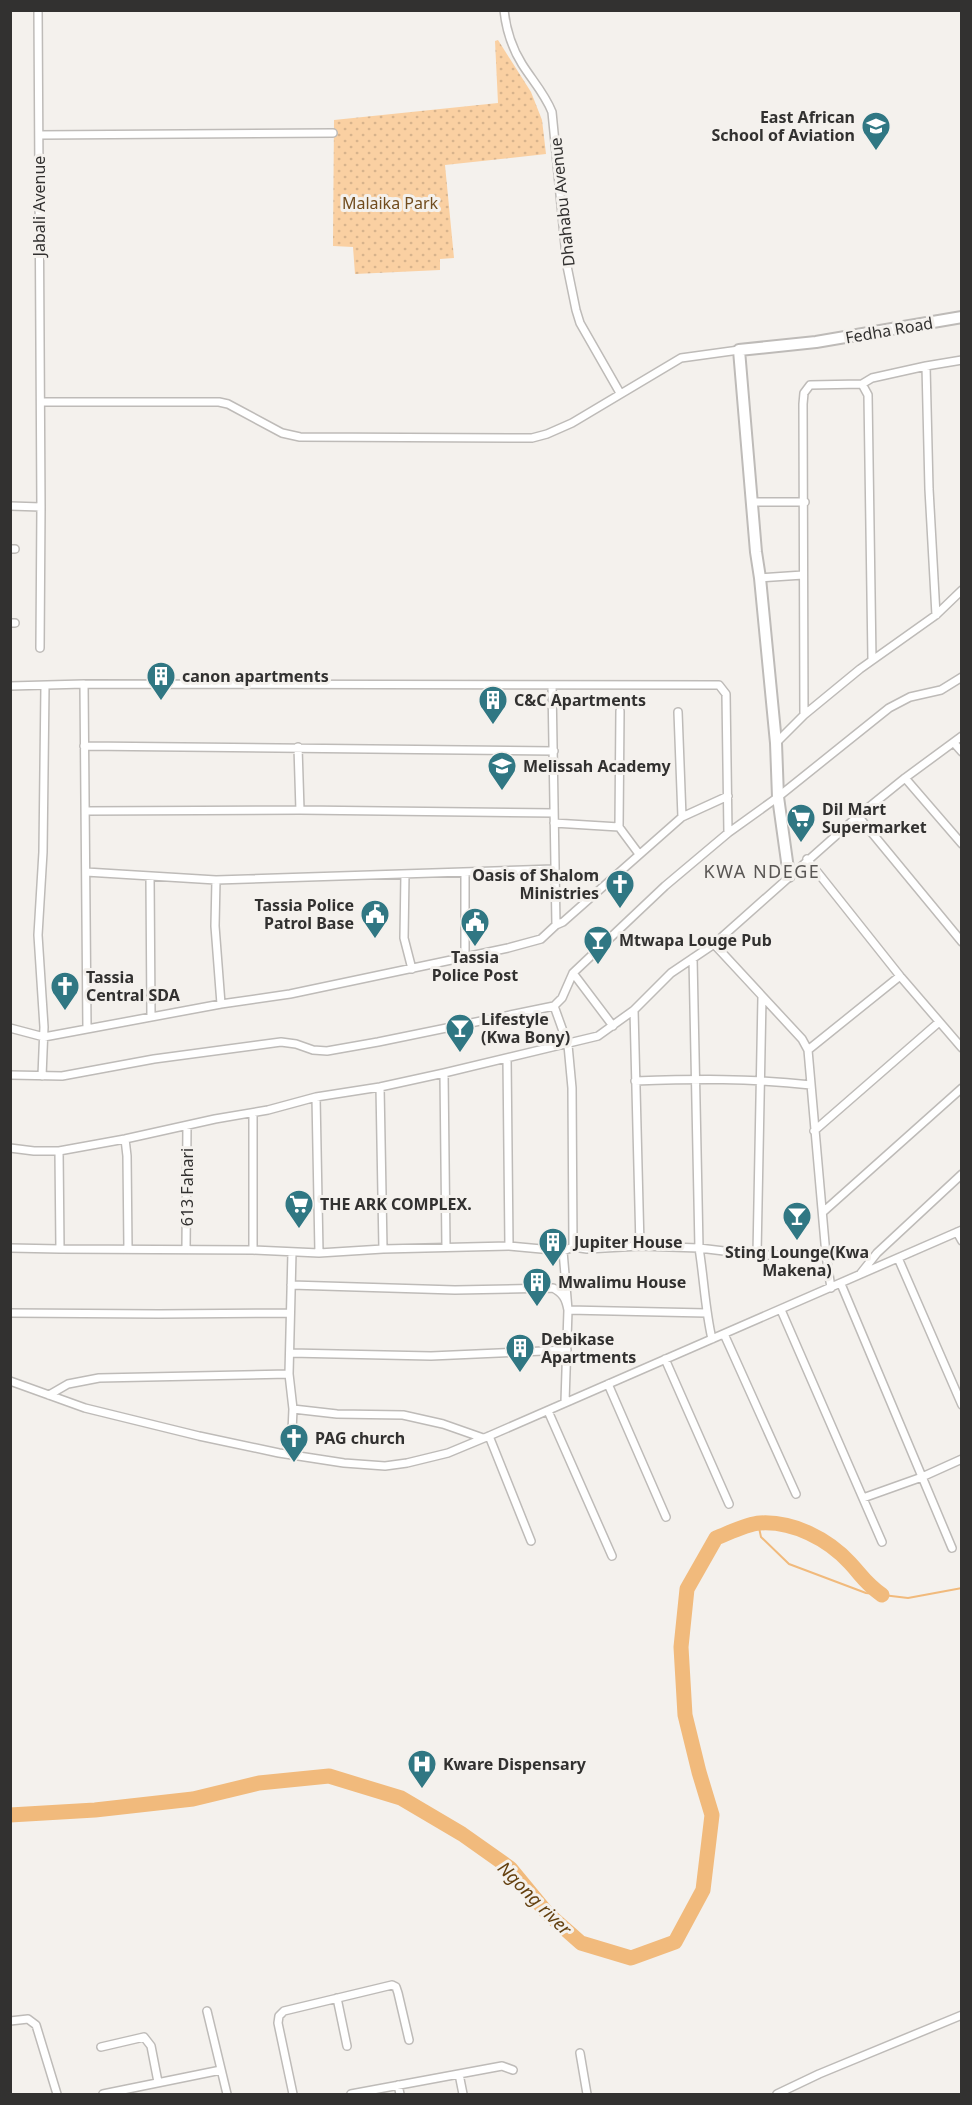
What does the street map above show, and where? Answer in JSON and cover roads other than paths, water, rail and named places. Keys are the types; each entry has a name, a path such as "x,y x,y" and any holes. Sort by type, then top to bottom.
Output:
{"street":[{"name":"Jabali Avenue","path":"38,10 40,648"},
{"name":"Dhahabu Avenue","path":"504,10 509,33 521,62 552,112 567,266 576,310 580,323 620,393"},
{"path":"39,135 333,133"},
{"name":"Fedha Road","path":"739,350 816,342 962,317"},
{"path":"41,402 219,402 228,404 282,433 300,437 524,438 547,434 572,423 681,357 739,350 776,743 778,797 789,876"},
{"path":"804,715 803,404 806,388 810,385 862,384 872,378 962,360"},
{"path":"926,366 929,489 936,615"},
{"path":"862,384 868,395 872,660"},
{"path":"752,502 804,502"},
{"path":"10,507 41,507"},
{"path":"760,578 803,575"},
{"path":"776,743 804,715 872,660 936,615 962,590"},
{"path":"10,1075 78,1074 154,1059 281,1042 327,1051 554,1006 562,998 573,973 665,886 728,833 778,797 890,708 910,697 941,690 962,677"},
{"path":"10,687 84,684 719,685 726,694 728,833"},
{"path":"84,684 87,1029"},
{"path":"552,685 556,926"},
{"path":"42,1076 44,1037 38,935 43,852 45,686"},
{"path":"620,711 619,827 639,854"},
{"path":"678,712 682,817"},
{"path":"10,1148 59,1151 125,1139 215,1119 253,1114 316,1097 444,1073 598,1036 634,1010 671,974 714,944 858,816 962,736"},
{"path":"954,742 962,752"},
{"path":"84,746 554,751"},
{"path":"298,747 300,810"},
{"path":"905,778 962,844"},
{"path":"10,1028 44,1037 220,1004 290,994 465,958 541,939 682,817 728,796"},
{"path":"86,811 300,810 554,813"},
{"path":"858,816 962,942"},
{"path":"554,823 619,827"},
{"path":"807,859 938,1023 962,1048"},
{"path":"86,872 216,880 554,869"},
{"path":"465,873 465,958"},
{"path":"405,874 404,938 412,969"},
{"path":"150,877 151,1017"},
{"path":"216,880 215,927 220,1004"},
{"path":"714,944 802,1039 808,1050 814,1131 831,1288"},
{"path":"693,958 699,1248 706,1313 712,1339"},
{"path":"573,973 614,1026"},
{"path":"808,1050 900,976"},
{"path":"757,1255 762,997"},
{"path":"554,1006 568,1045 572,1088 573,1247"},
{"path":"634,1010 640,1246"},
{"path":"814,1131 938,1023"},
{"path":"507,1058 509,1246"},
{"path":"444,1073 446,1247"},
{"path":"635,1082 696,1078 762,1080 811,1086"},
{"path":"380,1086 383,1249"},
{"path":"823,1212 962,1088"},
{"path":"316,1097 319,1253"},
{"path":"253,1114 253,1250"},
{"name":"613 Fahari","path":"186,1249 187,1126"},
{"path":"125,1139 129,1249"},
{"path":"59,1151 60,1249"},
{"path":"861,1274 877,1253 962,1174"},
{"path":"10,1381 85,1408 177,1431 344,1463 385,1466 407,1463 448,1453 548,1411 959,1231 962,1241"},
{"path":"10,1248 253,1250 319,1253 509,1246 563,1251 573,1247 599,1249 640,1246 699,1248 757,1255 826,1254"},
{"path":"563,1251 568,1310 565,1402"},
{"path":"291,1454 293,1409 289,1374 292,1252"},
{"path":"898,1258 962,1405"},
{"path":"841,1284 952,1548"},
{"path":"291,1285 455,1290 549,1287 560,1291 568,1310"},
{"path":"568,1310 706,1313"},
{"path":"781,1310 882,1542"},
{"path":"10,1313 290,1312"},
{"path":"724,1334 796,1494"},
{"path":"290,1353 431,1356 567,1350"},
{"path":"666,1359 729,1504"},
{"path":"49,1395 69,1384 99,1378 289,1374"},
{"path":"608,1384 666,1517"},
{"path":"293,1409 337,1414 403,1415 486,1437 531,1540"},
{"path":"548,1411 612,1556"},
{"path":"863,1498 922,1477 962,1459"},
{"path":"294,2094 280,2032 279,2016 289,2008 392,1985 398,1993 409,2040"},
{"path":"337,1998 347,2046"},
{"path":"207,2011 227,2094"},
{"path":"777,2094 962,2015"},
{"path":"10,2021 28,2019 36,2025 57,2094"},
{"path":"101,2047 144,2037 151,2046 158,2082"},
{"path":"580,2054 587,2094"},
{"path":"351,2094 502,2066 513,2070"},
{"path":"103,2094 221,2070"},
{"path":"459,2074 463,2094"},
{"path":"398,2085 400,2094"}],"waterway":[{"name":"Ngong river","path":"758,1523 761,1537 789,1564 866,1593 908,1598 962,1588"},
{"name":"Ngong river","path":"10,1815 95,1810 193,1799 259,1783 329,1776 401,1798 462,1834 510,1868 547,1913 581,1943 631,1958 675,1942 703,1890 712,1815 685,1715 681,1647 687,1589 716,1538 760,1523 797,1528 831,1546 882,1595"}],"place":[{"name":"East African School of Aviation","path":"876,152"},
{"name":"canon apartments","path":"161,702"},
{"name":"C&C Apartments","path":"493,726"},
{"name":"Melissah Academy","path":"502,792"},
{"name":"Dil Mart Supermarket","path":"801,844"},
{"name":"Oasis of Shalom Ministries","path":"620,910"},
{"name":"Tassia Police Patrol Base","path":"375,940"},
{"name":"Tassia Police Post","path":"475,948"},
{"name":"Mtwapa Louge Pub","path":"598,966"},
{"name":"Tassia Central SDA","path":"65,1012"},
{"name":"Lifestyle (Kwa Bony)","path":"460,1054"},
{"name":"THE ARK COMPLEX.","path":"299,1230"},
{"name":"Sting Lounge(Kwa Makena)","path":"797,1242"},
{"name":"Jupiter House","path":"553,1268"},
{"name":"Mwalimu House","path":"537,1308"},
{"name":"Debikase Apartments","path":"520,1374"},
{"name":"PAG church","path":"294,1464"},
{"name":"Kware Dispensary","path":"422,1790"}],"district":[{"name":"KWA NDEGE","path":"762,871"}],"park label":[{"name":"Malaika Park","path":"390,203"}]}
